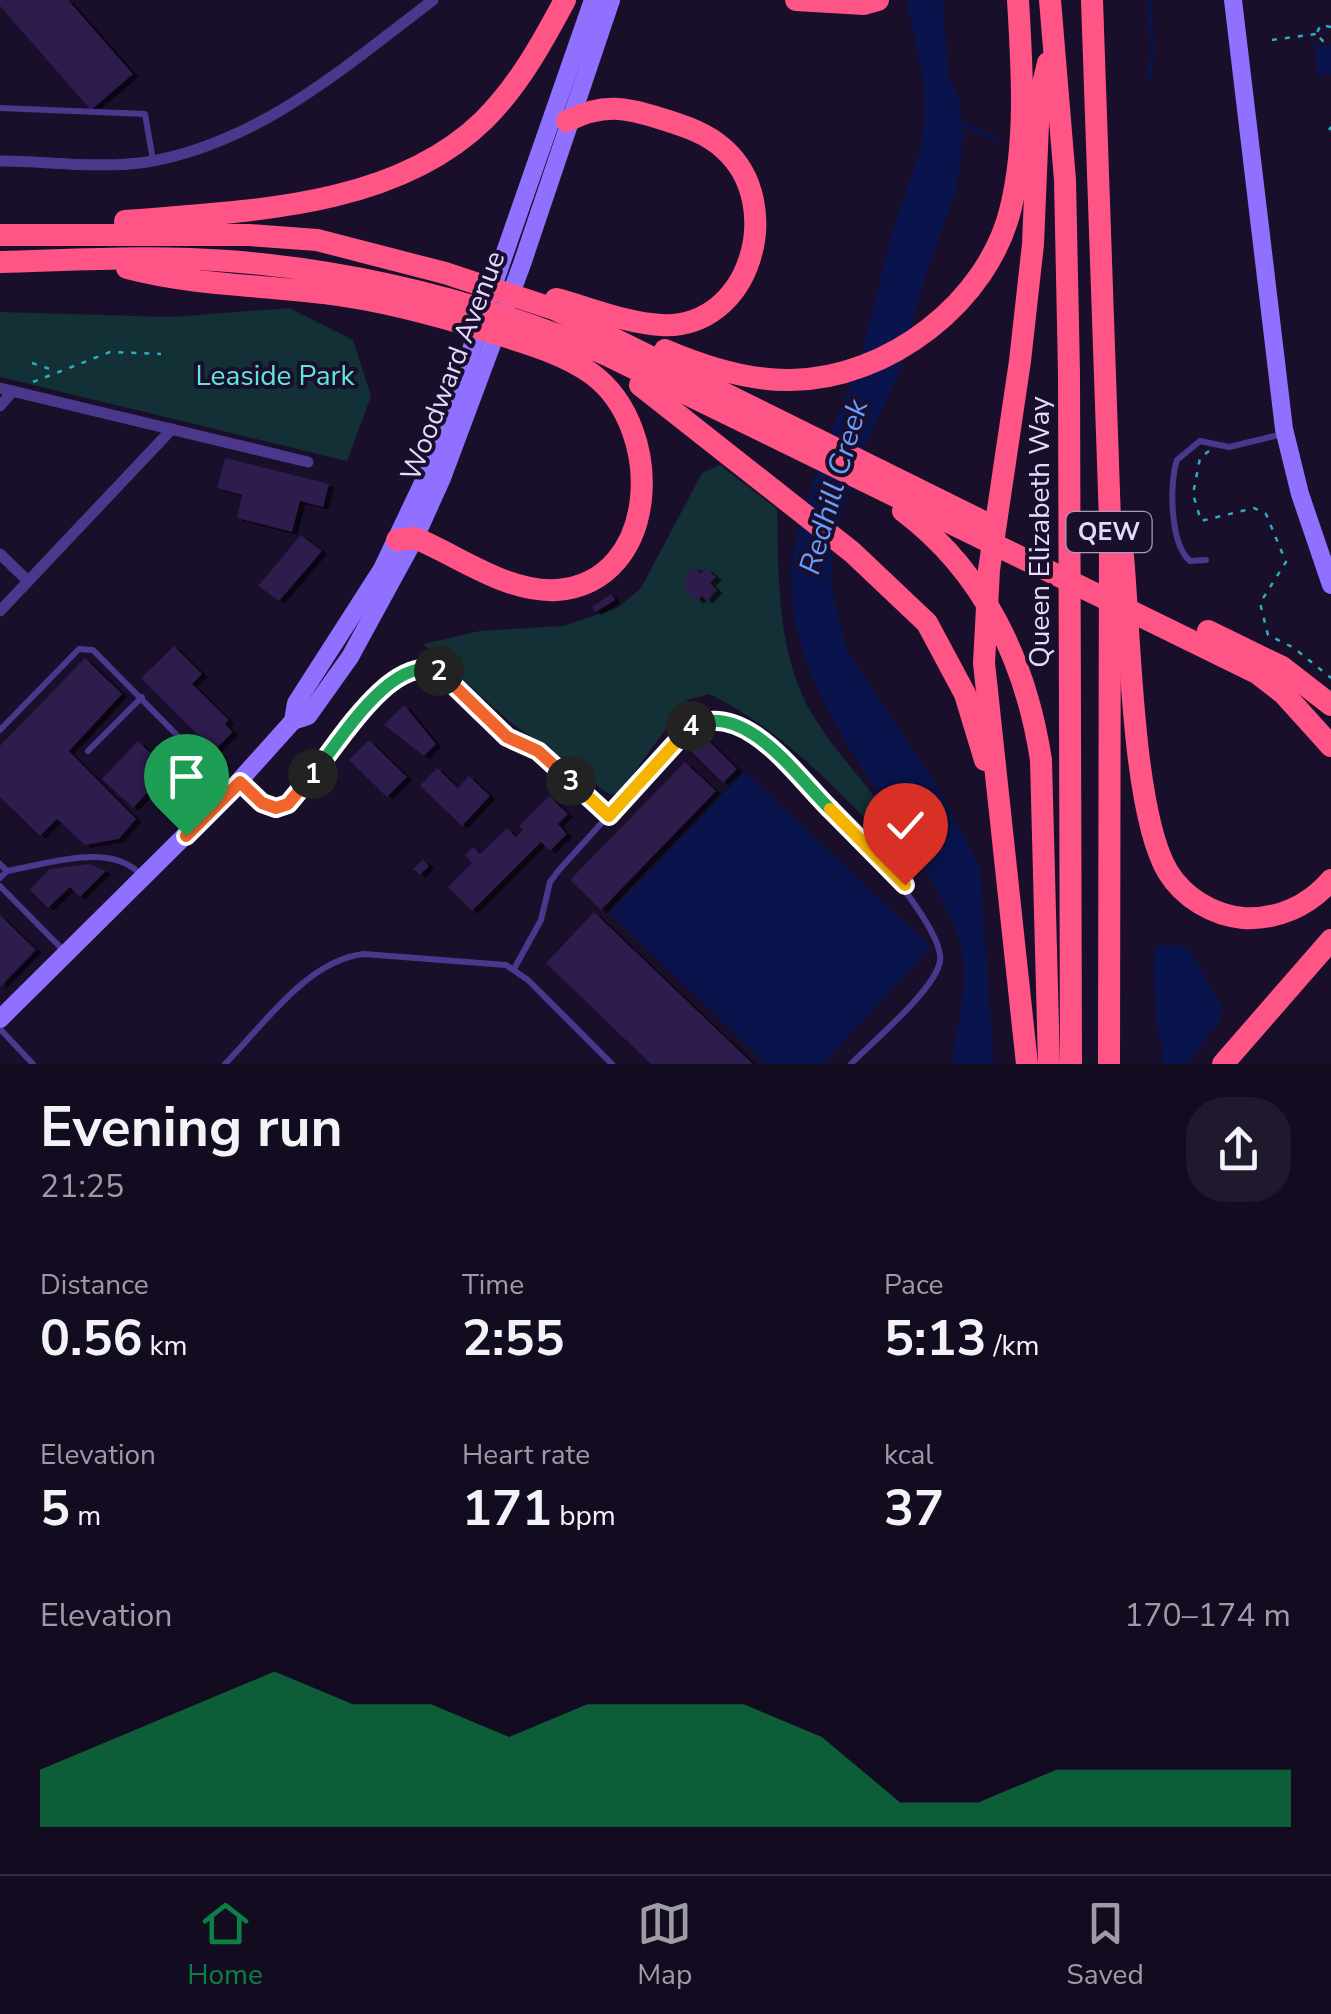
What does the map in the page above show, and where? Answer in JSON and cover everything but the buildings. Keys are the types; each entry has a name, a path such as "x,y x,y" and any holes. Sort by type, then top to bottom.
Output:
{"highway":[{"path":"0,226 216,214 319,198 388,180 450,149 483,121 524,71 565,0"},
{"path":"796,0 871,2"},
{"path":"0,262 228,261 328,275 555,321 610,326 726,372 779,380 842,374 885,356 944,316 988,262 1011,208 1020,125 1018,0"},
{"name":"Queen Elizabeth Way","path":"1050,0 1065,180 1071,1064"},
{"name":"QEW","path":"1092,0 1110,522 1109,1064"},
{"path":"1028,1064 984,663 989,570 1033,244 1040,100 1053,40"},
{"path":"377,254 444,266 613,315 662,325 704,316 724,301 744,278 756,231 746,180 726,150 688,128 626,107 602,106 567,121"},
{"path":"0,235 249,235 317,240 504,290 555,321 660,398 892,586 928,623 959,680 997,785"},
{"path":"95,260 156,276 328,293 417,308 568,360 592,374 626,412 642,455 642,504 619,552 591,578 568,589 539,590 406,539"},
{"path":"555,321 1282,667 1329,694"},
{"path":"789,435 868,485 922,526 954,558 998,624 1024,678 1041,760 1049,1064"},
{"path":"868,485 1216,652 1284,694 1331,746"},
{"path":"1110,522 1123,556 1143,782 1156,848 1168,872 1191,897 1218,913 1260,918 1311,900 1331,880"},
{"path":"1223,1064 1331,940"}],"main road":[{"name":"Woodward Avenue","path":"0,1019 235,786 293,721 308,716 341,672 406,539 481,354 593,0"},
{"name":"Woodward Avenue","path":"513,261 610,0"},
{"path":"1232,0 1285,433 1304,509 1331,584"}],"street":[{"path":"0,160 153,160 206,148 265,122 433,0"},
{"path":"0,406 6,390 308,462"},
{"path":"0,611 172,429"},
{"path":"0,554 28,582"}],"lane":[{"path":"0,108 145,114 153,160"},
{"path":"1206,560 1190,562 1180,550 1174,470 1191,445 1200,441 1229,447 1285,433"},
{"path":"0,730 79,649 93,650 235,786 267,806 285,806 394,677 423,667 446,676 507,737 538,751 609,816"},
{"path":"88,750 142,698"},
{"path":"514,969 541,920 550,882 686,730 704,721 724,720 760,740 888,866 935,934 940,964 933,978 852,1064"},
{"path":"7,871 116,858 133,865 144,878"},
{"path":"0,864 7,871"},
{"path":"7,871 0,882 66,954"},
{"path":"224,1064 317,972 342,958 364,954 495,962 514,969 612,1064"},
{"path":"0,1029 33,1064"}],"path":[{"path":"1316,34 1321,25 1331,26"},
{"path":"1316,34 1323,41 1331,39"},
{"path":"1272,40 1316,34"},
{"path":"6,390 110,352 160,354"},
{"path":"32,363 58,372"},
{"path":"1218,445 1200,458 1193,483 1201,521 1254,508 1266,514 1286,562 1260,603 1268,635 1294,648 1329,694"}],"green space":[{"name":"Leaside Park","path":"289,308 353,340 371,396 347,461 0,377 0,312 171,317"},
{"path":"720,465 777,509 782,616 792,669 814,717 894,829 904,849 901,855 787,745 709,694 687,700 620,792 610,795 510,722 423,644 480,631 563,626 617,608 641,588 702,473"}],"water":[{"name":"Redhill Creek","path":"906,0 943,0 948,72 960,104 963,137 957,188 925,277 898,375 866,444 833,541 831,585 846,649 934,781 980,867 994,1064 951,1064 964,978 959,939 921,862 857,761 819,691 794,616 793,557 805,506 858,363 922,141 923,84"},
{"path":"1314,40 1320,46 1331,45 1331,74 1318,76"},
{"path":"744,771 931,947 823,1064 766,1064 610,913"},
{"path":"1161,945 1184,946 1191,952 1223,1009 1220,1020 1187,1064 1163,1064 1154,978 1154,950"}],"waterway":[{"path":"1149,0 1153,50 1149,78"},
{"path":"962,124 998,140"}],"route":[{"path":"186,836 240,782 267,806 288,804 394,677 410,668 423,667 446,676 494,726 507,737 538,751 609,816 691,726 717,719 748,730 905,885"}]}
